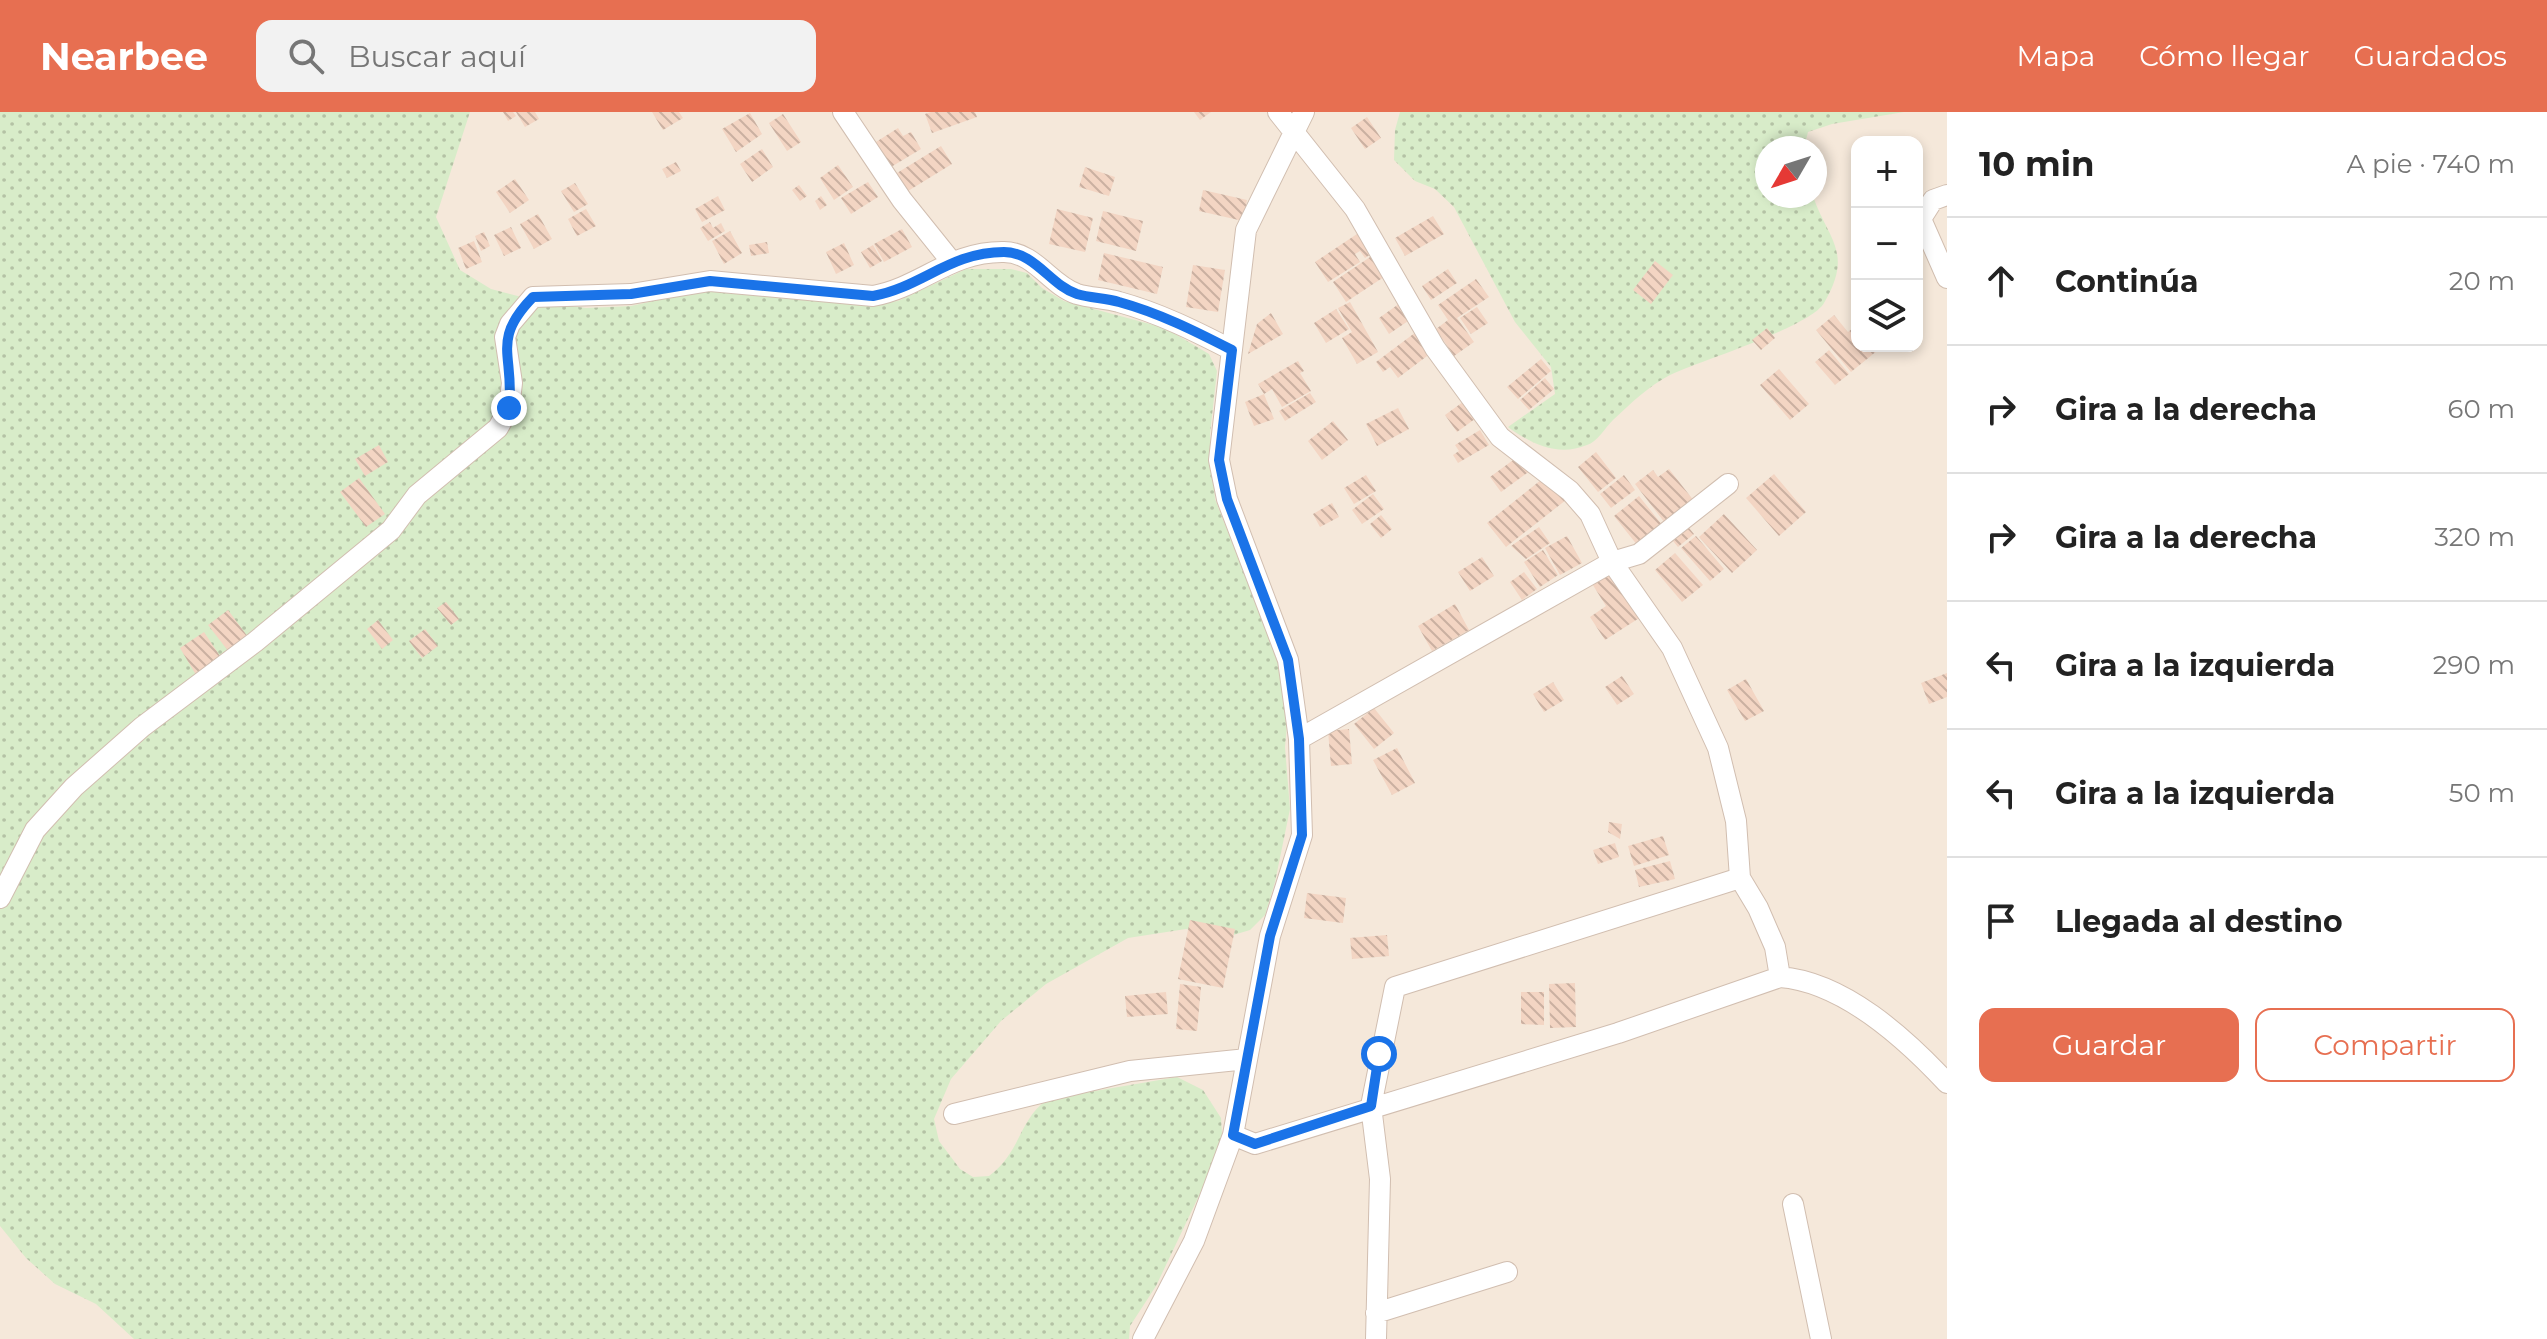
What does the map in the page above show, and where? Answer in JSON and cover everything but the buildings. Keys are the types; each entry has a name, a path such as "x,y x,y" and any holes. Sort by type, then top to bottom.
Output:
{"street":[{"path":"843,112 902,200 951,261"},
{"path":"1278,112 1355,209 1435,348 1500,437 1580,502 1590,514 1612,562 1672,648 1718,748 1736,821 1740,878 1758,908 1775,947 1780,977"},
{"path":"1143,1339 1194,1241 1233,1135 1270,936 1302,835 1299,739 1288,660 1227,499 1219,460 1246,230 1304,112"},
{"path":"1947,195 1933,200 1921,219 1947,278"},
{"path":"0,898 35,830 74,787 142,727 255,642 391,530 417,495 498,428 509,408 512,383 505,337 510,324 533,297 631,294 710,281 873,296 898,292 951,261 1007,251 1030,259 1060,285 1078,294 1118,301 1173,320 1232,350"},
{"path":"1299,739 1612,562 1639,554 1728,484"},
{"path":"1376,1339 1380,1179 1371,1106 1395,987 1740,878"},
{"path":"1233,1135 1255,1144 1371,1106 1618,1033 1780,977 1807,979 1885,1024 1947,1083"},
{"path":"954,1114 1130,1071 1247,1059"},
{"path":"1793,1204 1821,1339"},
{"path":"1376,1313 1507,1272"}],"shaded area":[{"path":"0,112 1947,112 1947,1339 0,1339"}],"green space":[{"path":"0,112 470,112 436,217 460,270 491,289 541,302 586,308 631,306 707,289 870,304 898,301 966,269 1011,269 1027,273 1042,288 1064,301 1165,328 1209,354 1217,371 1210,434 1215,499 1283,672 1288,715 1285,747 1290,809 1265,915 1250,930 1230,936 1186,929 1128,938 1046,984 1001,1021 951,1079 934,1119 939,1141 960,1169 973,1177 989,1176 1008,1156 1031,1116 1048,1099 1177,1077 1203,1090 1221,1118 1222,1134 1215,1162 1156,1286 1130,1326 1129,1339 134,1339 96,1304 55,1284 26,1258 0,1226"},
{"path":"1400,112 1904,112 1832,124 1808,132 1807,136 1755,136 1755,208 1818,208 1835,247 1837,271 1824,303 1815,312 1777,333 1670,375 1633,401 1594,441 1566,450 1545,447 1508,427 1555,394 1551,367 1515,322 1454,207 1435,189 1415,181 1394,160 1395,130"}],"route":[{"path":"509,408 512,383 505,337 510,324 533,297 548,294 631,294 710,281 873,296 898,292 951,261 1007,251 1030,259 1060,285 1078,294 1118,301 1173,320 1232,350 1219,460 1227,499 1288,660 1299,739 1302,835 1270,936 1233,1135 1255,1144 1371,1106 1379,1054"}]}
